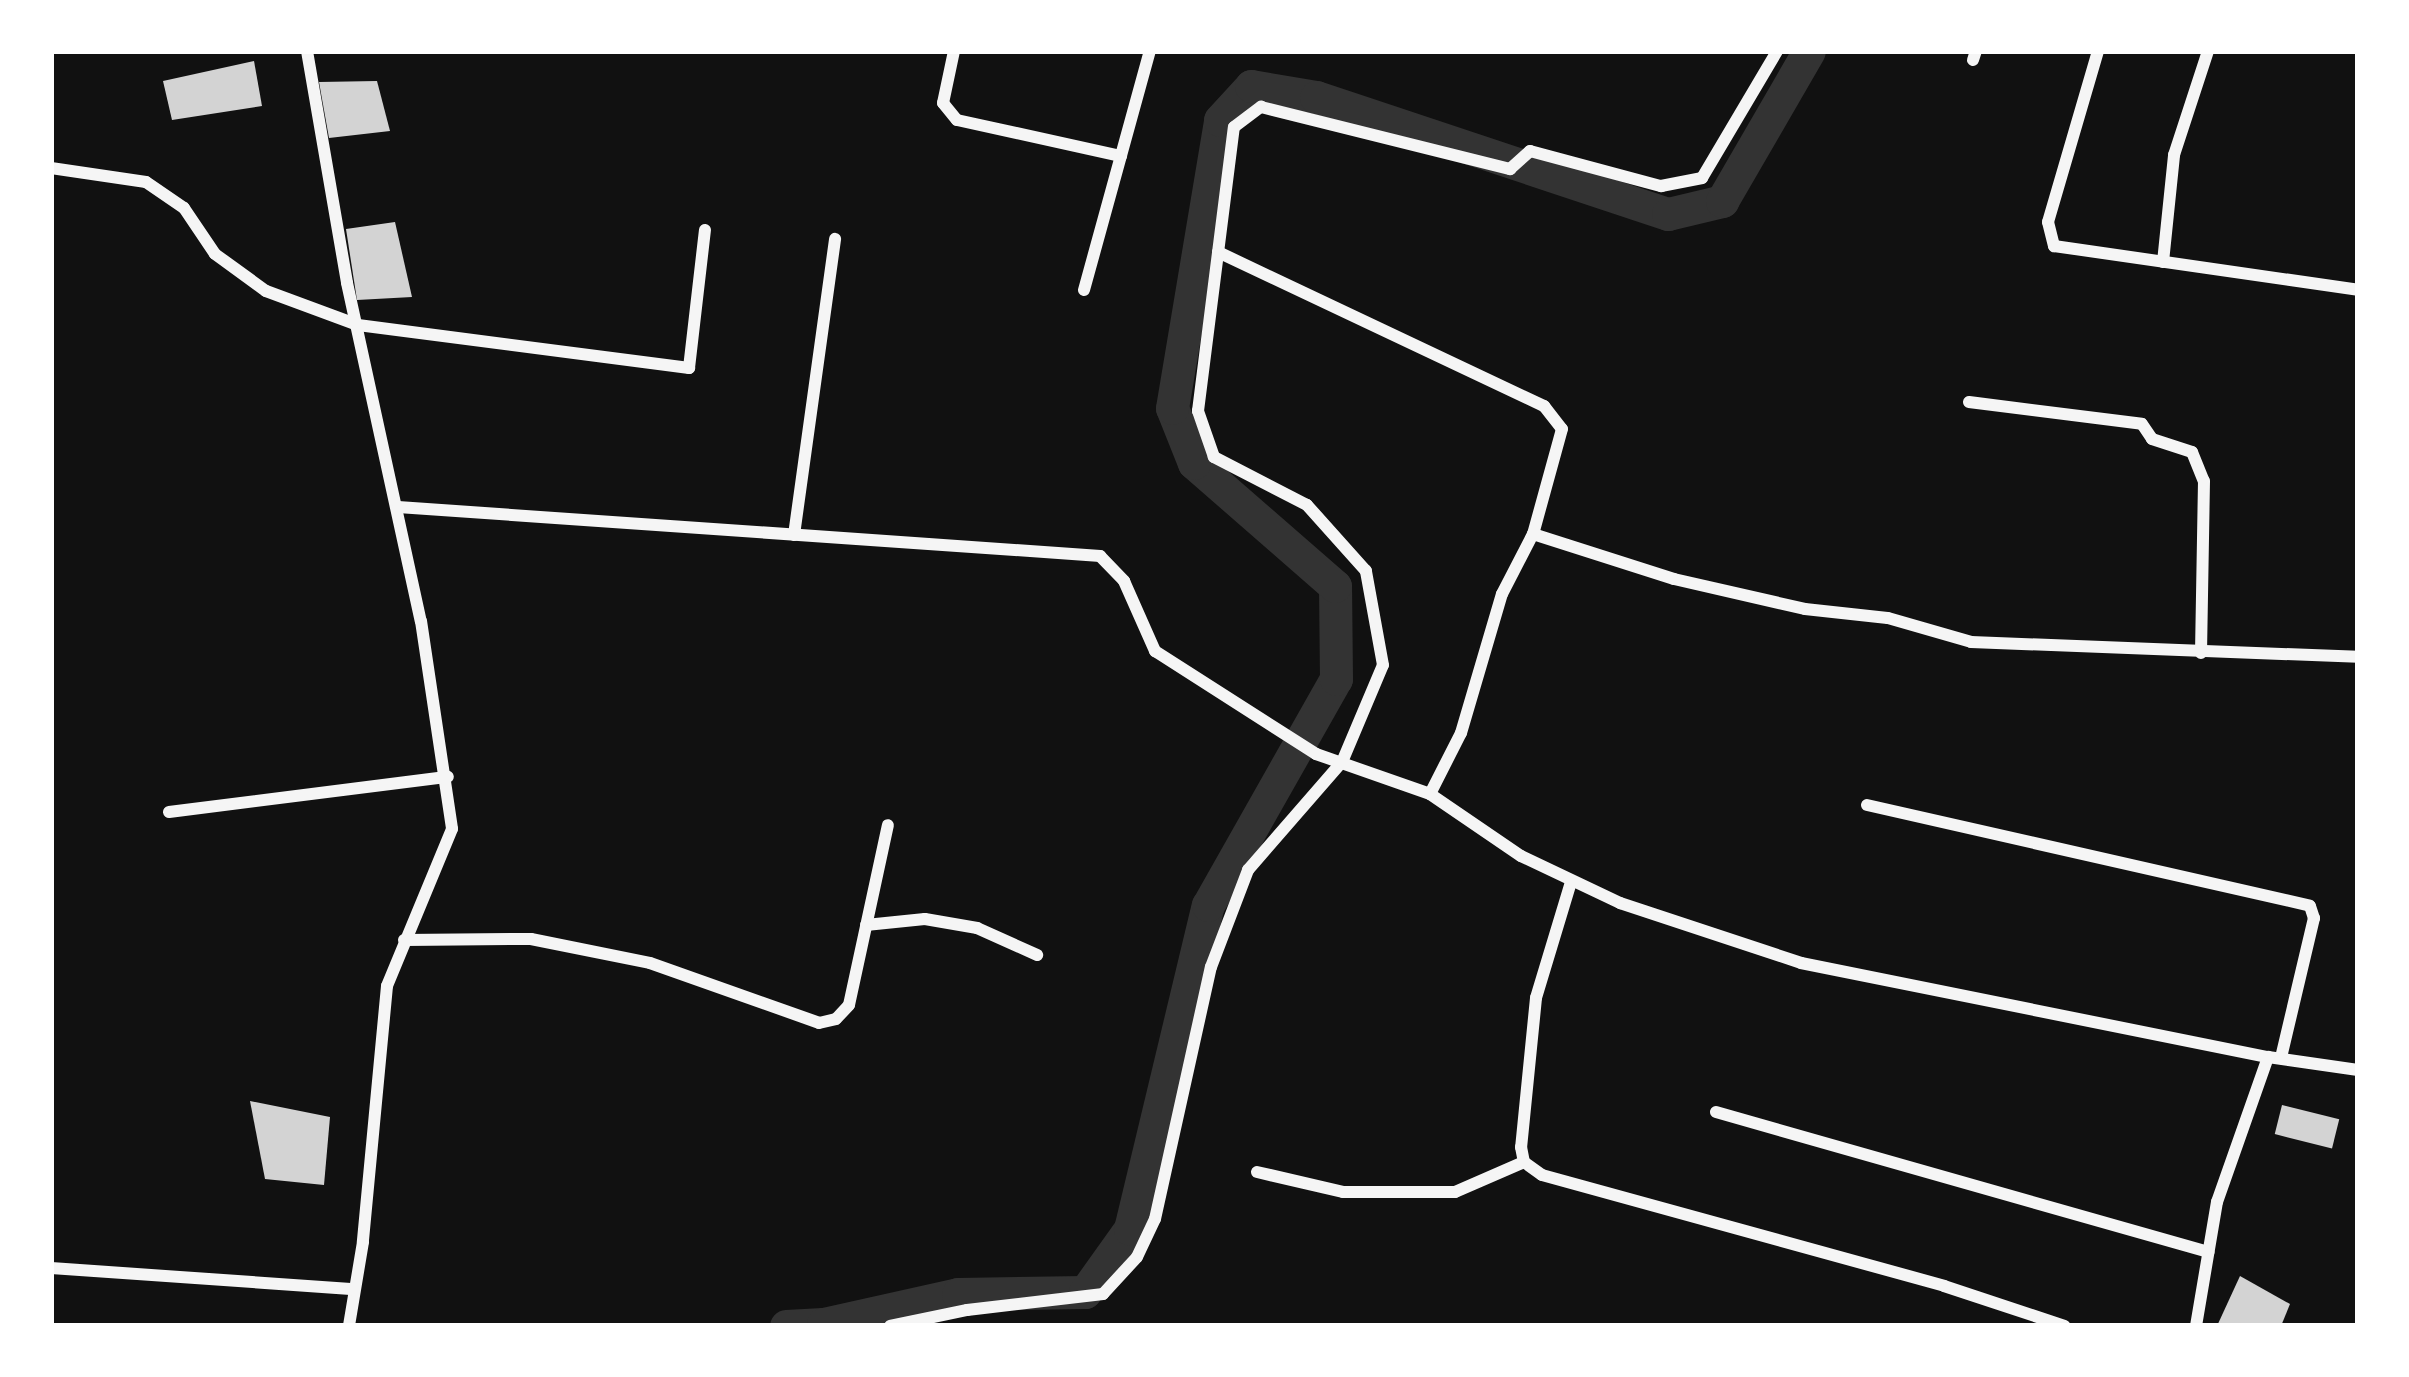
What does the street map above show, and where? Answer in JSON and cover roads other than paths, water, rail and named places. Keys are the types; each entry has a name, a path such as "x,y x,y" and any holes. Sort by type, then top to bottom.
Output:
{"street":[{"path":"307,51 358,325 398,507 448,777 452,829 387,986 349,1326"},
{"path":"954,51 944,103 957,120 1121,156"},
{"path":"1084,290 1150,51"},
{"path":"890,1326 967,1310 1103,1294 1137,1257 1155,1219 1211,967 1248,870 1342,762 1383,665 1366,571 1307,505 1214,458 1198,411 1234,127 1261,107 1510,169 1530,152 1661,186 1702,178 1777,51"},
{"path":"2098,51 2048,222 2054,246 2358,290"},
{"path":"2163,262 2174,155 2208,51"},
{"path":"51,168 146,182 184,208 215,254 266,290 358,325 689,368 705,230"},
{"path":"794,535 835,239"},
{"path":"1218,252 1544,406 1562,429 1533,534 1502,594 1462,733 1430,794"},
{"path":"1969,402 2143,424 2152,439 2192,452 2204,481 2201,652"},
{"path":"398,507 1100,556 1124,580 1155,651 1281,735 1316,754 1430,794 1571,882 1801,963 2274,1058 2358,1070"},
{"path":"1533,534 1675,579 1805,609 1888,618 1971,642 2358,657"},
{"path":"169,812 448,777"},
{"path":"1867,805 2310,906 2314,918 2274,1058 2217,1202 2196,1326"},
{"path":"404,940 551,943 650,963 819,1023 836,1019 849,1005 888,825"},
{"path":"1571,882 1536,998 1521,1147 1524,1162 1542,1175 1944,1286 2065,1326"},
{"path":"866,925 926,919 977,928 1036,955"},
{"path":"1716,1112 2208,1252"},
{"path":"1257,1172 1343,1192 1455,1192 1524,1162"},
{"path":"51,1268 354,1289"}],"waterway":[{"path":"786,1326 823,1324 958,1294 1085,1292 1130,1229 1208,905 1336,679 1335,586 1194,463 1172,408 1220,120 1251,86 1316,97 1668,214 1722,201 1809,51"}]}
